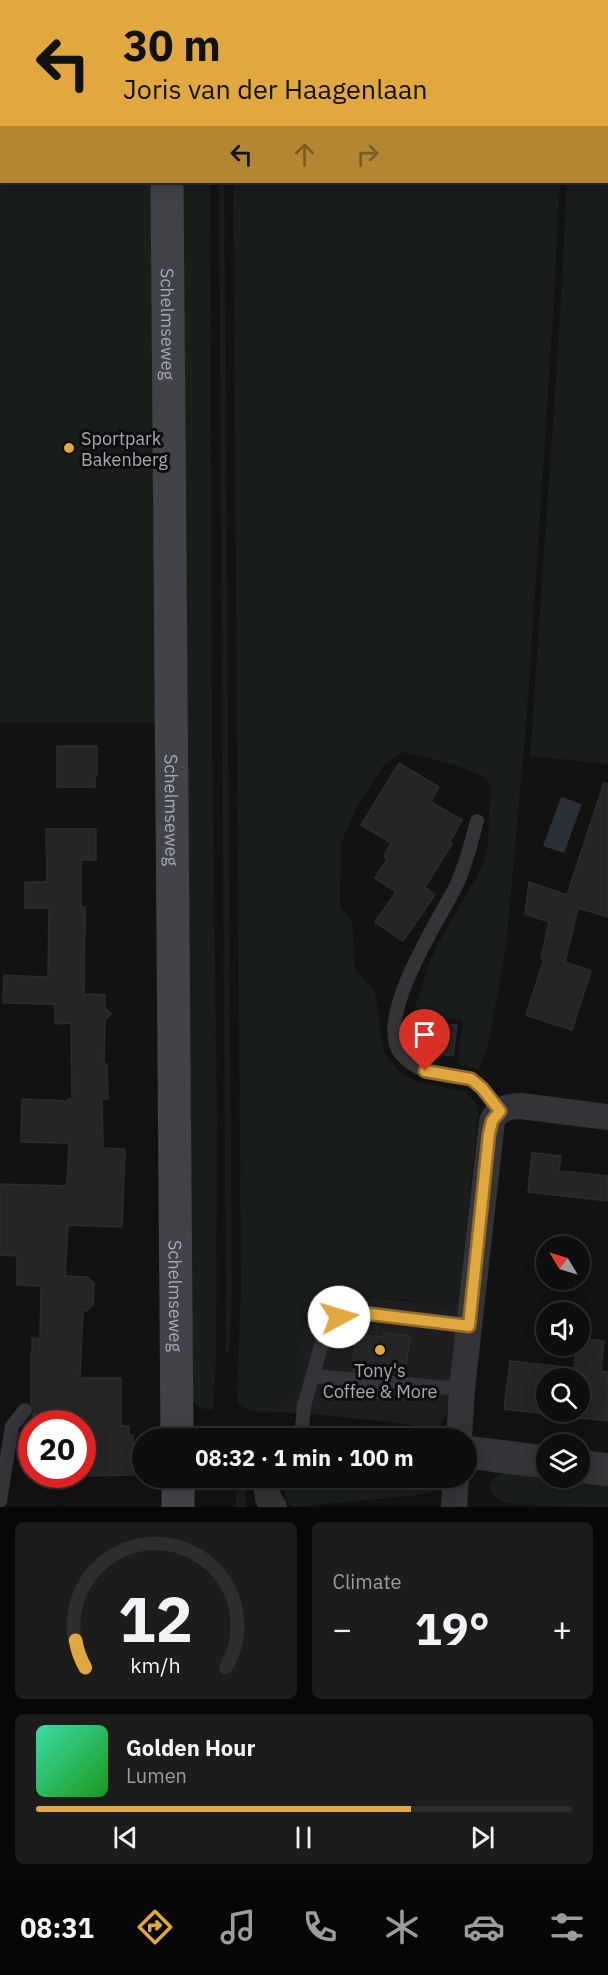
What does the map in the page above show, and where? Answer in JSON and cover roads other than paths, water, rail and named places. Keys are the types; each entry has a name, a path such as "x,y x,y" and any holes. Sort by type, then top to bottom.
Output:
{"main road":[{"name":"Schelmseweg","path":"167,183 177,1428"},
{"path":"178,1488 178,1507"}],"street":[{"path":"460,1428 492,1121 500,1111 509,1106 608,1115"},
{"path":"477,1453 536,1461"},
{"path":"590,1468 608,1470"},
{"path":"266,1488 268,1498 274,1507"},
{"path":"454,1507 455,1488"}],"lane":[{"path":"477,821 464,867 455,888 414,962 399,1005 394,1036 399,1052 410,1063 425,1071 471,1079 482,1088 500,1111"},
{"path":"302,1428 304,1406 324,1336 339,1317 370,1314 469,1326"},
{"path":"313,1376 462,1389"},
{"path":"0,1501 12,1426 18,1419"}],"place":[{"name":"Sportpark Bakenberg","path":"69,448"},
{"name":"Tony's Coffee & More","path":"380,1350"}]}
